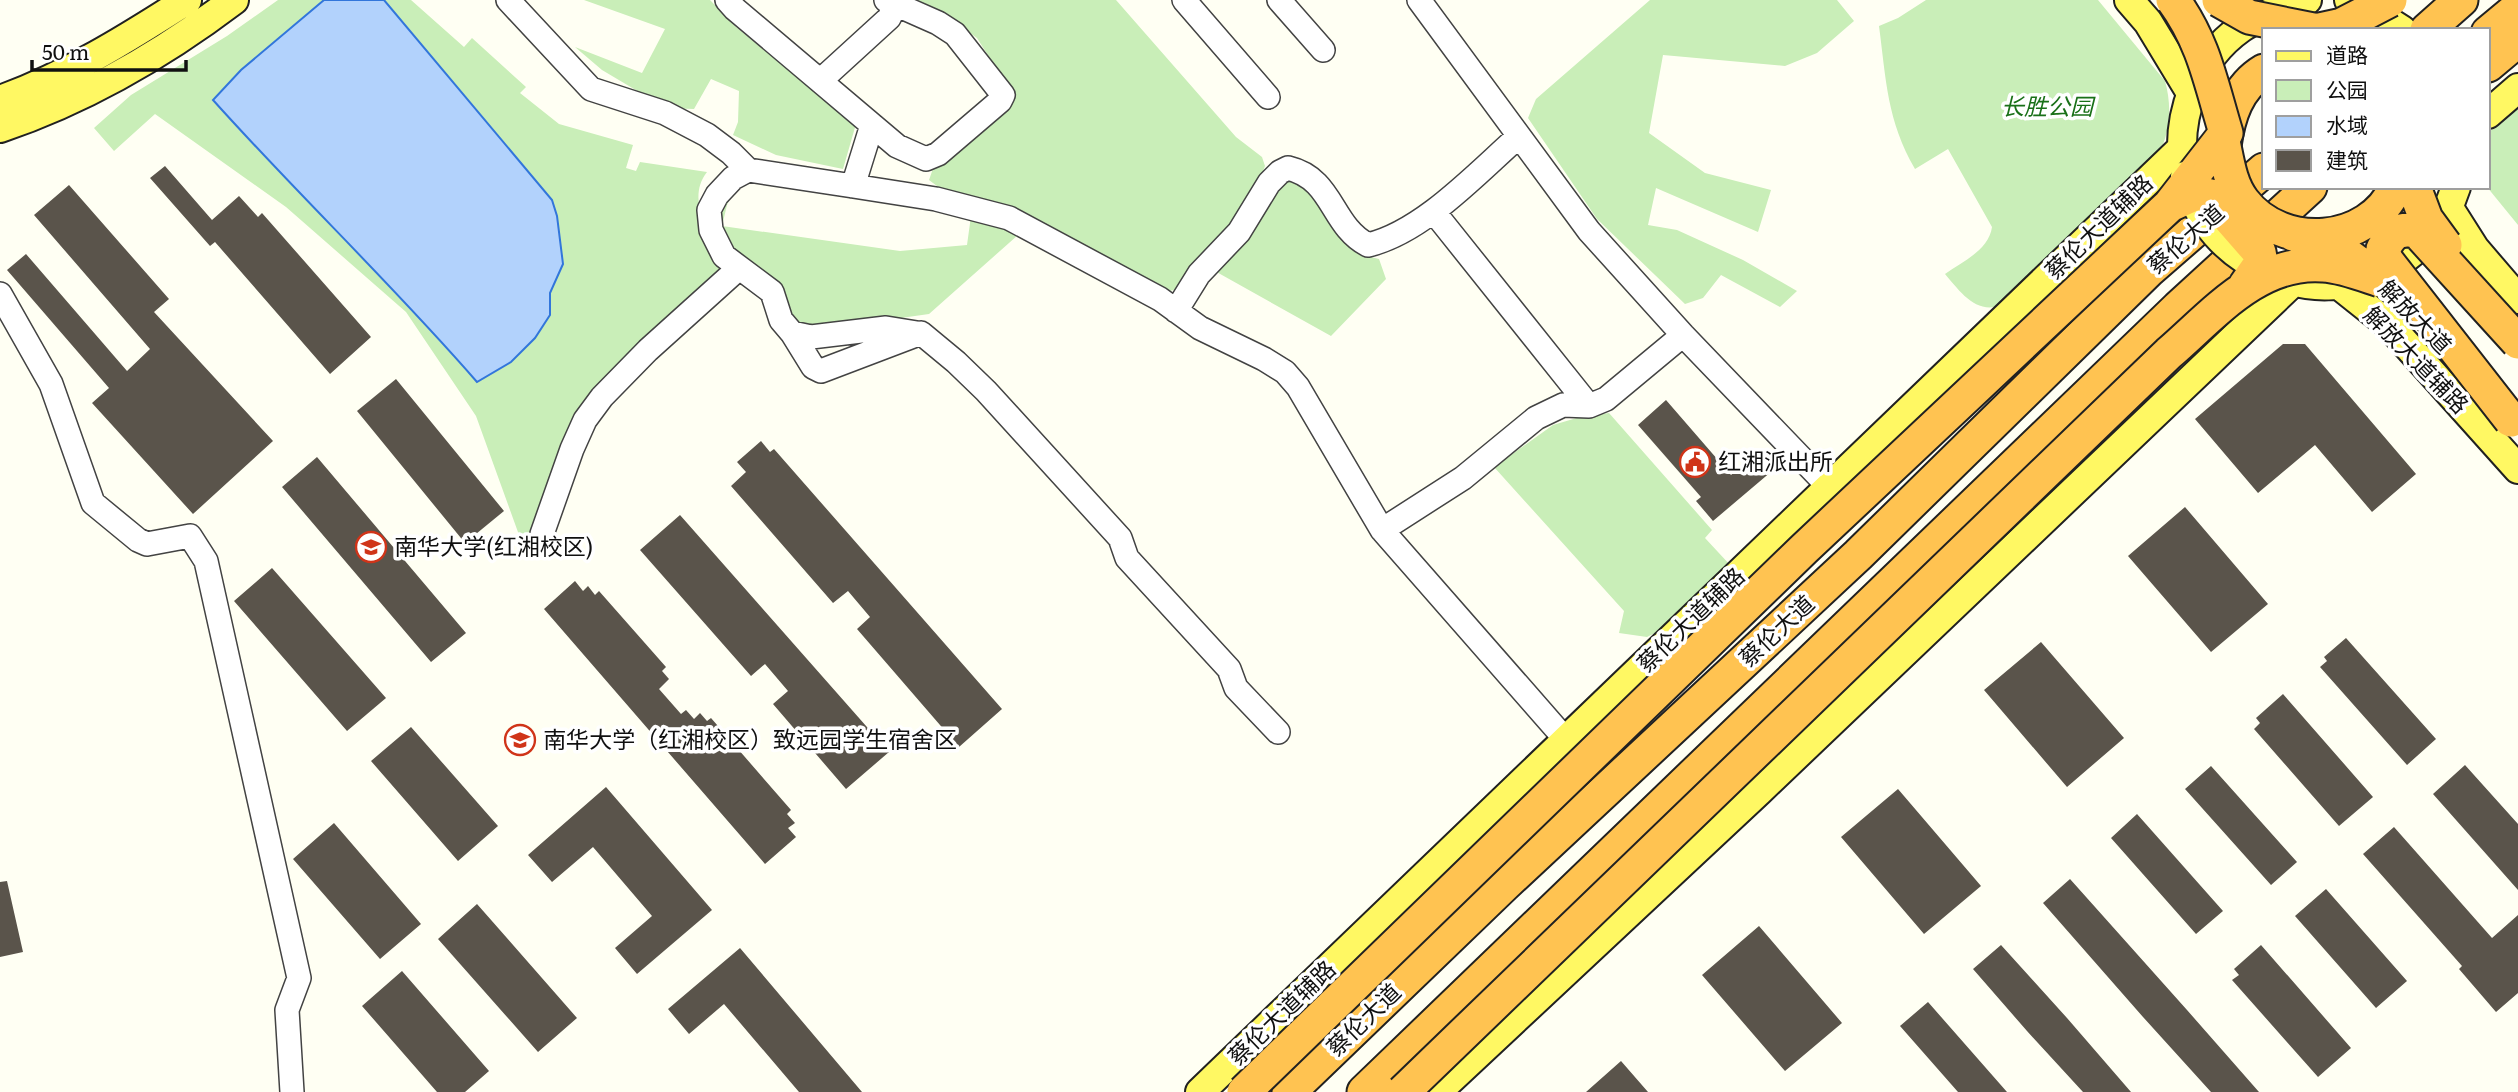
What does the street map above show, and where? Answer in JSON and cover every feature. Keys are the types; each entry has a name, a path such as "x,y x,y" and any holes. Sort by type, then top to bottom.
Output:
{"highway":[{"path":"2173,0 2189,22 2204,56 2226,133"},
{"path":"2213,0 2227,14 2262,32"},
{"path":"2219,0 2249,17 2304,8"},
{"path":"2429,28 2461,0"},
{"path":"2328,28 2342,25 2369,6"},
{"path":"2490,31 2518,8"},
{"path":"2490,63 2518,40"},
{"path":"2170,205 2193,161 2205,121 2204,56"},
{"path":"2262,73 2240,95 2228,119 2224,146 2229,176 2244,202 2265,222 2292,234 2322,237 2351,230 2376,214 2395,189"},
{"path":"1244,1092 1784,569 2170,205 2226,133"},
{"name":"蔡伦大道","path":"1289,1092 1504,885 1858,555 2150,270 2262,172"},
{"name":"蔡伦大道","path":"1364,1092 2168,318 2307,189"},
{"path":"2415,189 2426,219 2518,340"},
{"path":"2170,205 2196,193 2210,197 2259,252 2261,264 2270,281"},
{"path":"2445,194 2452,253"},
{"path":"2515,424 2386,260 2383,249 2391,235 2404,229 2417,231 2518,340"},
{"name":"解放大道","path":"2292,234 2338,248 2380,280 2429,329 2515,424"},
{"path":"1403,1092 2169,354 2270,281 2274,272 2322,264 2380,280"}],"main road":[{"path":"0,100 66,72 187,0"},
{"path":"0,128 78,95 152,55 233,0"},
{"path":"2129,0 2148,22 2191,93"},
{"path":"2369,6 2399,28"},
{"path":"2304,8 2241,28 2208,61 2187,102 2182,161 2190,194 2214,235 2270,281 2339,285 2384,273 2422,246 2445,194"},
{"path":"2490,112 2518,88"},
{"name":"蔡伦大道辅路","path":"1200,1092 1829,487 2182,161"},
{"path":"2445,194 2475,248 2518,299"},
{"path":"1437,1092 1749,800 2270,281"},
{"name":"解放大道辅路","path":"2339,285 2388,324 2518,469"}],"street":[{"path":"508,0 591,89 665,113 706,135 731,153 748,170 936,199 1009,218 1160,299 1200,328 1264,359 1284,372 1298,387 1381,530 1566,740"},
{"path":"727,0 735,9 820,81 872,125 897,146 926,159 938,153 1000,101 1003,94 955,34 894,1 889,18 820,81"},
{"path":"1184,0 1268,97"},
{"path":"1279,0 1323,50"},
{"path":"1419,0 1589,231 1683,335 1829,487"},
{"path":"853,186 872,125"},
{"path":"1176,310 1199,274 1239,232 1269,183 1280,172 1288,168 1303,172 1316,183 1345,227 1355,239 1367,246 1382,242 1434,212 1519,136"},
{"path":"748,170 733,178 717,195 709,210 711,230 724,256 772,292 781,320 793,333 813,367 821,371 921,333"},
{"path":"1434,212 1589,406"},
{"path":"542,534 572,449 585,420 602,397 648,350 739,268"},
{"path":"0,294 51,384 93,503 138,540 147,544 190,536 206,561 299,978 287,1010 292,1092"},
{"path":"793,333 811,337 886,328 921,333 986,391 1120,538 1127,558 1229,669 1236,688 1279,732"},
{"path":"1381,530 1463,478 1536,418 1563,405 1589,406 1606,400 1683,335"}],"green space":[{"path":"278,0 411,0 464,47 472,38 526,87 520,93 559,124 633,145 626,168 636,171 640,162 707,172 701,183 699,207 722,268 563,445 527,557 476,416 406,312 286,207 155,114 114,151 94,128 131,95 227,36"},
{"path":"584,0 710,0 736,27 856,124 843,169 776,155 733,135 738,122 739,91 711,79 694,109 666,108 602,70 575,47 642,73 665,29"},
{"path":"909,0 1116,0 1236,137 1262,157 1265,166 1252,200 1177,289 1166,292 941,189 929,180 936,160 1010,90 977,38 949,18"},
{"path":"1650,0 1837,0 1854,21 1817,53 1785,66 1663,55 1649,133 1705,173 1771,190 1758,232 1656,188 1648,225 1677,230 1743,260 1797,291 1780,307 1721,275 1703,298 1685,304 1597,219 1528,118 1536,99"},
{"name":"长胜公园","path":"1926,0 2098,0 2165,81 2167,89 2168,122 2162,147 1995,307 1980,306 1973,302 1945,274 1980,249 1992,227 1948,149 1915,169 1893,117 1879,26 1898,18"},
{"path":"2518,107 2518,225 2489,189 2490,131"},
{"path":"1281,182 1303,183 1367,256 1379,259 1386,279 1331,336 1213,270"},
{"path":"736,185 722,226 900,251 967,245 971,216 1018,235 929,314 809,331 793,328 723,243 715,207"},
{"path":"1609,413 1712,530 1705,538 1731,566 1657,632 1647,637 1619,633 1624,611 1494,467 1553,425 1580,417"}],"water":[{"path":"324,0 384,0 552,200 557,216 563,264 550,293 550,315 535,338 511,362 477,382 213,100 241,70"}],"building":[{"path":"165,166 212,220 239,196 258,217 262,213 371,337 330,374 215,242 210,246 150,178"},
{"path":"69,185 169,299 154,312 273,441 193,514 92,403 109,388 7,270 26,254 127,371 150,349 34,215"},
{"path":"2283,344 2305,344 2416,474 2372,512 2315,445 2258,493 2195,419"},
{"path":"396,379 504,511 465,543 357,411"},
{"name":"红湘派出所","path":"1666,400 1731,475 1756,453 1772,471 1713,521 1696,501 1701,497 1638,425"},
{"path":"761,441 770,452 774,449 1002,709 959,747 857,629 870,617 848,591 833,603 731,486 746,472 737,462"},
{"path":"317,457 466,633 431,662 282,487"},
{"path":"2185,507 2268,604 2211,652 2128,556"},
{"path":"680,515 889,752 846,789 773,704 788,691 765,664 751,676 640,550"},
{"path":"272,568 386,698 347,731 234,601"},
{"path":"575,581 583,591 588,586 595,595 599,591 666,667 662,671 669,679 659,689 681,714 686,710 694,719 700,713 707,721 711,718 791,810 787,814 795,823 788,828 796,837 765,864 544,609"},
{"path":"2346,638 2436,739 2407,765 2320,667 2327,661 2324,657"},
{"path":"2041,642 2124,738 2067,787 1984,690"},
{"path":"2283,694 2373,797 2339,826 2254,729 2260,723 2256,718"},
{"path":"411,727 498,826 458,861 371,761"},
{"path":"2465,765 2518,824 2518,890 2433,794"},
{"path":"2211,766 2297,862 2271,885 2185,789"},
{"path":"606,787 712,910 637,974 615,948 652,916 593,847 552,882 528,855"},
{"path":"1898,789 1981,886 1924,934 1841,837"},
{"path":"2137,814 2223,911 2196,934 2111,838"},
{"path":"334,823 421,924 380,959 293,859"},
{"path":"2394,827 2492,938 2518,915 2518,993 2496,1012 2459,969 2462,966 2363,854"},
{"path":"2070,879 2259,1092 2211,1092 2143,1017 2043,903"},
{"path":"7,881 23,952 0,957 0,882"},
{"path":"2326,889 2407,981 2376,1008 2295,916"},
{"path":"477,904 577,1018 538,1052 438,939"},
{"path":"1759,926 1842,1023 1785,1071 1702,975"},
{"path":"2001,945 2131,1092 2083,1092 2027,1031 1973,969"},
{"path":"2261,945 2351,1048 2318,1077 2232,980 2239,975 2234,969"},
{"path":"740,948 862,1092 799,1092 724,1004 689,1034 668,1009"},
{"path":"402,971 489,1071 465,1092 437,1092 362,1006"},
{"path":"1928,1002 2007,1092 1958,1092 1900,1026"},
{"path":"1621,1061 1648,1092 1586,1092"}],"place":[{"name":"红湘派出所","path":"1695,462"},
{"name":"南华大学(红湘校区)","path":"371,547"},
{"name":"南华大学（红湘校区）致远园学生宿舍区","path":"520,740"}]}
